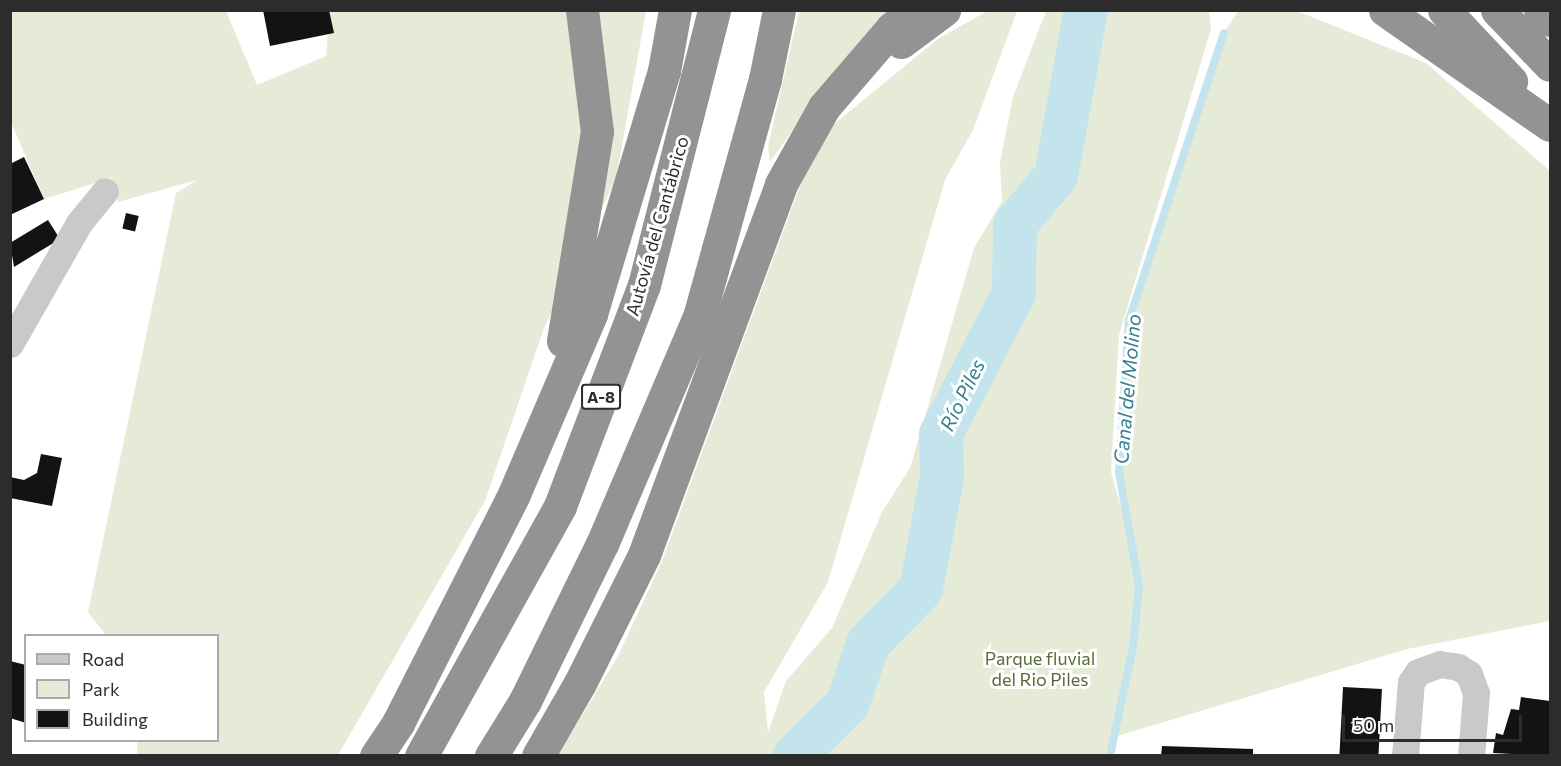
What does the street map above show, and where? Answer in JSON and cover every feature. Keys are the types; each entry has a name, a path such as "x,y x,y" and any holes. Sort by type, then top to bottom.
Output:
{"highway":[{"path":"514,494 567,329 597,132 582,10"},
{"path":"376,756 398,723 514,494 591,314 664,71 675,10"},
{"name":"Autovía del Cantábrico","path":"421,756 561,506 644,285 714,10"},
{"path":"491,756 525,701 602,544 699,317 765,79 779,10"},
{"path":"538,756 580,683 644,555 781,184 824,107 891,29 914,10"},
{"path":"824,107 910,34 944,10"},
{"path":"1385,10 1551,124"},
{"path":"1444,10 1551,124"},
{"path":"1497,10 1551,65"},
{"path":"1540,10 1551,20"}],"street":[{"path":"10,344 79,224 105,191"},
{"path":"1406,756 1411,682 1418,672 1440,664 1458,667 1469,674 1476,693 1471,756"}],"green space":[{"name":"Parque fluvial del Rio Piles","path":"989,10 1017,11 973,130 945,180 828,582 764,692 768,732 786,681 832,628 882,512 910,468 974,248 1002,201 1000,162 1013,97 1046,11 1209,11 1211,29 1119,335 1111,472 1130,540 1119,473 1129,320 1224,33 1238,11 1297,11 1426,63 1550,171 1550,621 1407,649 1114,737 1110,755 558,755 618,656 662,561 801,183 834,124 938,39"},
{"path":"10,11 226,11 257,85 326,56 330,11 646,11 616,179 544,328 485,501 338,755 137,755 137,742 219,742 219,634 105,634 88,612 176,193 197,180 118,202 111,178 44,199 11,122"},
{"path":"799,11 895,11 826,83 770,162 768,146"}],"building":[{"path":"263,10 329,10 334,33 270,46"},
{"path":"24,157 44,199 10,215 10,164"},
{"path":"126,213 139,216 135,232 122,229"},
{"path":"48,220 60,239 14,267 10,243"},
{"path":"41,454 62,458 52,506 10,498 10,477 24,480 37,473"},
{"path":"10,661 24,664 24,722 10,718"},
{"path":"1343,687 1382,689 1378,756 1339,756"},
{"path":"1521,697 1550,701 1550,756 1493,753 1496,733 1503,735 1511,709 1519,710"},
{"path":"1162,746 1253,749 1253,756 1161,756"}],"waterway":[{"name":"Río Piles","path":"795,756 848,703 868,644 921,589 942,477 941,434 1014,293 1015,225 1056,176 1086,10"},
{"name":"Canal del Molino","path":"1110,756 1133,647 1139,586 1119,473 1129,320 1224,33"}]}
